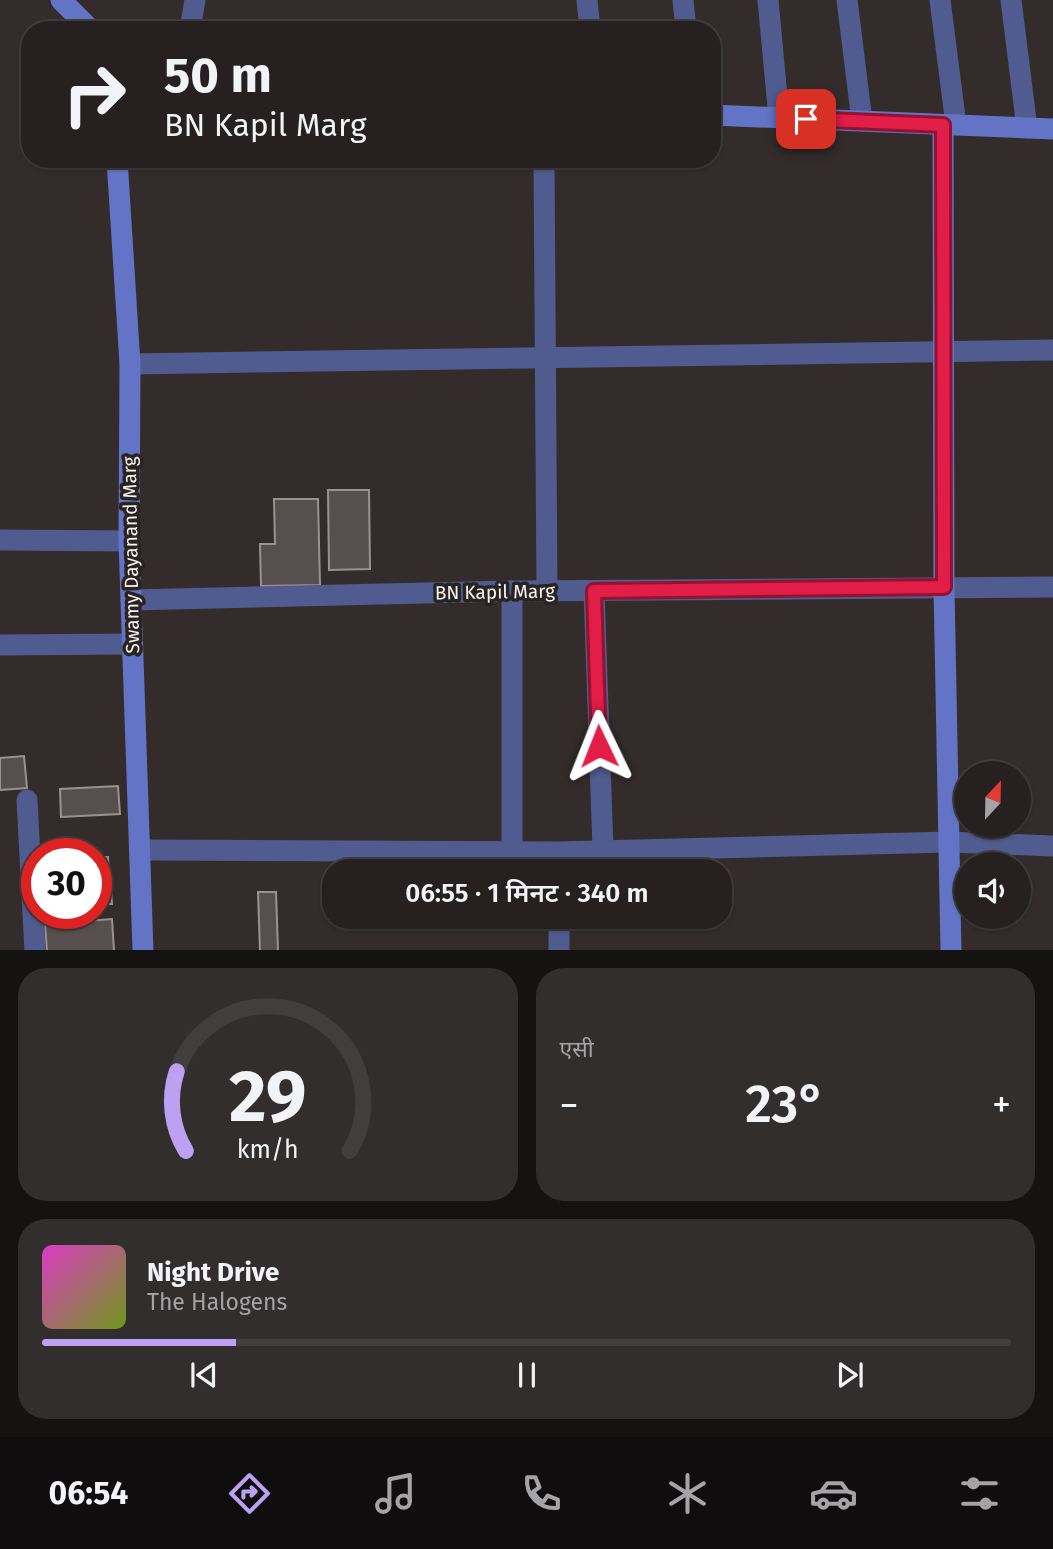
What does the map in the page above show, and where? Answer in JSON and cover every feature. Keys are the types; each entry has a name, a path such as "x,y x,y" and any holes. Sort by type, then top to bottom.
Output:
{"street":[{"path":"61,0 83,21"},
{"path":"79,0 86,21"},
{"path":"192,21 195,0"},
{"path":"587,0 589,21"},
{"path":"682,0 685,21"},
{"path":"768,0 779,118"},
{"path":"847,0 862,121"},
{"path":"940,0 949,125 943,352 944,587 951,950"},
{"path":"1011,0 1027,128"},
{"path":"721,115 1053,129"},
{"name":"Swamy Dayanand Marg","path":"118,168 130,364 129,541 143,950"},
{"path":"544,168 547,592"},
{"path":"130,364 544,360 1053,350"},
{"path":"0,540 129,541"},
{"name":"BN Kapil Marg","path":"131,600 512,591 1053,587"},
{"path":"512,591 512,851"},
{"path":"594,591 603,849"},
{"path":"0,645 132,643"},
{"path":"27,800 35,950"},
{"path":"569,859 603,849 949,842 1053,846"},
{"path":"140,850 512,851 546,859"},
{"path":"559,929 559,950"}],"building":[{"path":"328,490 369,490 370,569 329,570"},
{"path":"274,499 318,499 320,585 261,586 260,544 275,544"},
{"path":"24,756 27,788 0,790 0,758"},
{"path":"118,786 120,814 61,817 60,789"},
{"path":"258,892 276,892 278,950 260,950"},
{"path":"112,919 114,950 47,950 45,929 112,929"}],"route":[{"path":"599,746 594,591 944,587 943,125 806,119"}]}
